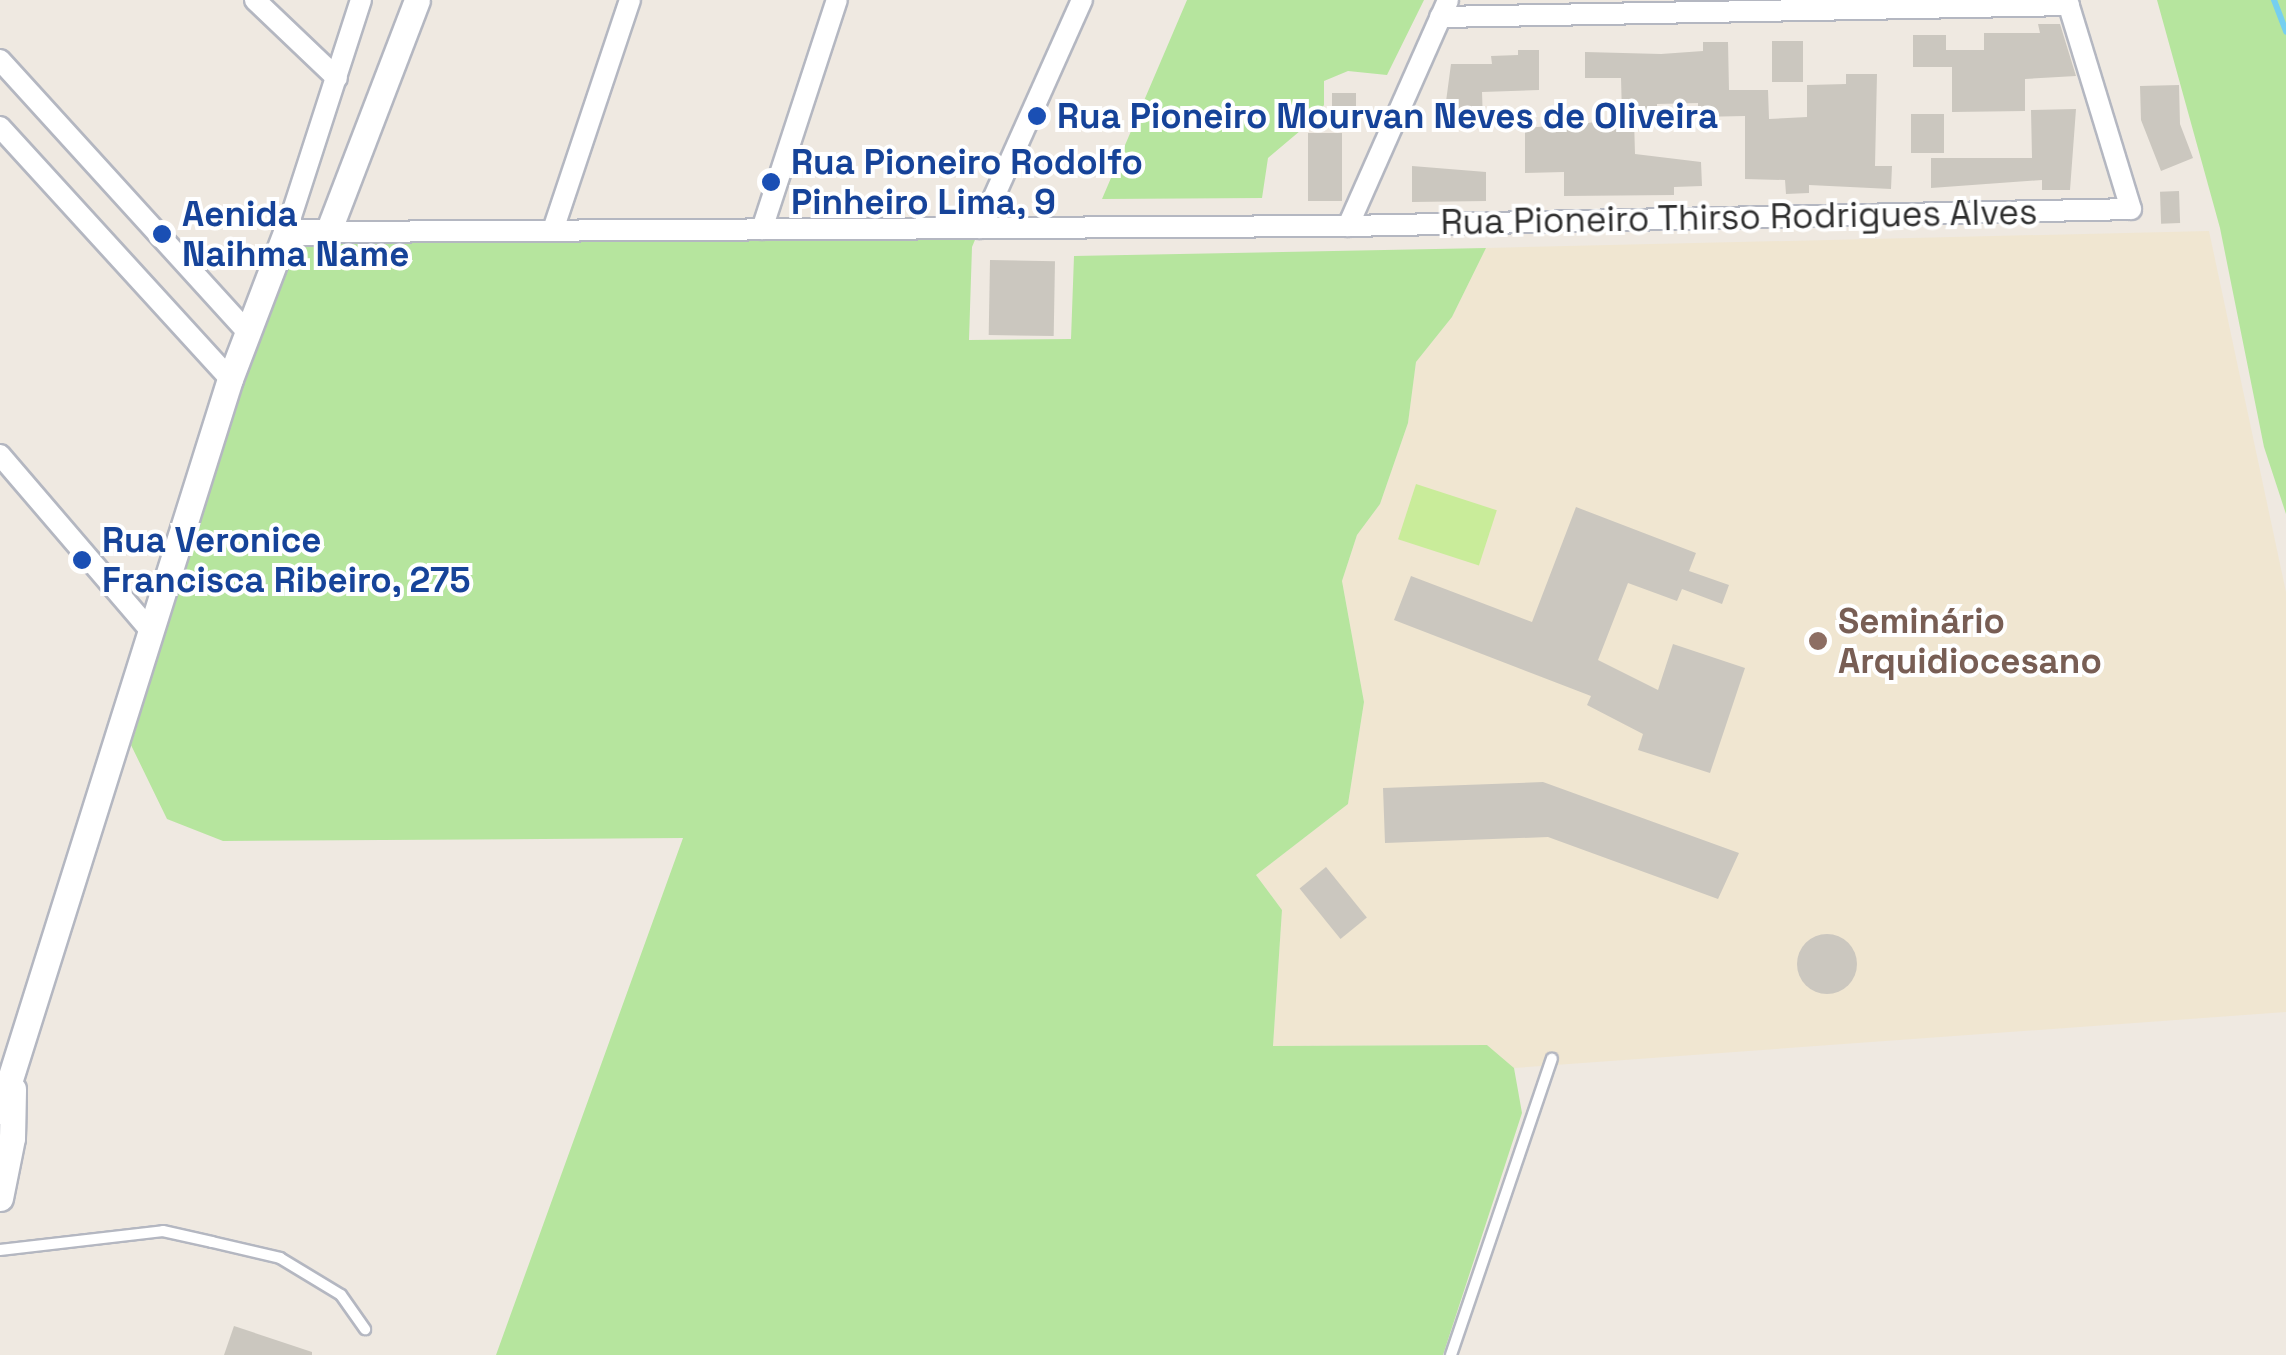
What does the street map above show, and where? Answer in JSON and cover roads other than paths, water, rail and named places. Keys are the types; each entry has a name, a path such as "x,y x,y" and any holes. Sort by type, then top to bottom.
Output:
{"street":[{"path":"256,0 337,78"},
{"path":"0,1111 13,1084 149,629 230,380 286,232 361,0"},
{"path":"286,232 328,232 417,0"},
{"path":"553,230 630,0"},
{"path":"762,229 837,0"},
{"path":"980,228 1082,0"},
{"path":"1348,226 1444,9 2068,2"},
{"name":"Rua Pioneiro Thirso Rodrigues Alves","path":"328,232 1348,226 2131,209 2068,2"},
{"path":"0,60 249,334"},
{"path":"0,127 230,380"},
{"path":"0,455 149,629"},
{"path":"0,1198 12,1138 13,1084"}],"lane":[{"path":"1451,1355 1552,1059"},
{"path":"0,1250 163,1231 280,1258 341,1294 364,1330"}],"waterway":[{"path":"2274,0 2286,32"}],"place":[{"name":"Rua Pioneiro Mourvan Neves de Oliveira","path":"1037,116"},
{"name":"Rua Pioneiro Rodolfo Pinheiro Lima, 9","path":"771,182"},
{"name":"Aenida Naihma Name","path":"162,234"},
{"name":"Rua Veronice Francisca Ribeiro, 275","path":"82,560"},
{"name":"Seminário Arquidiocesano","path":"1818,641"}]}
